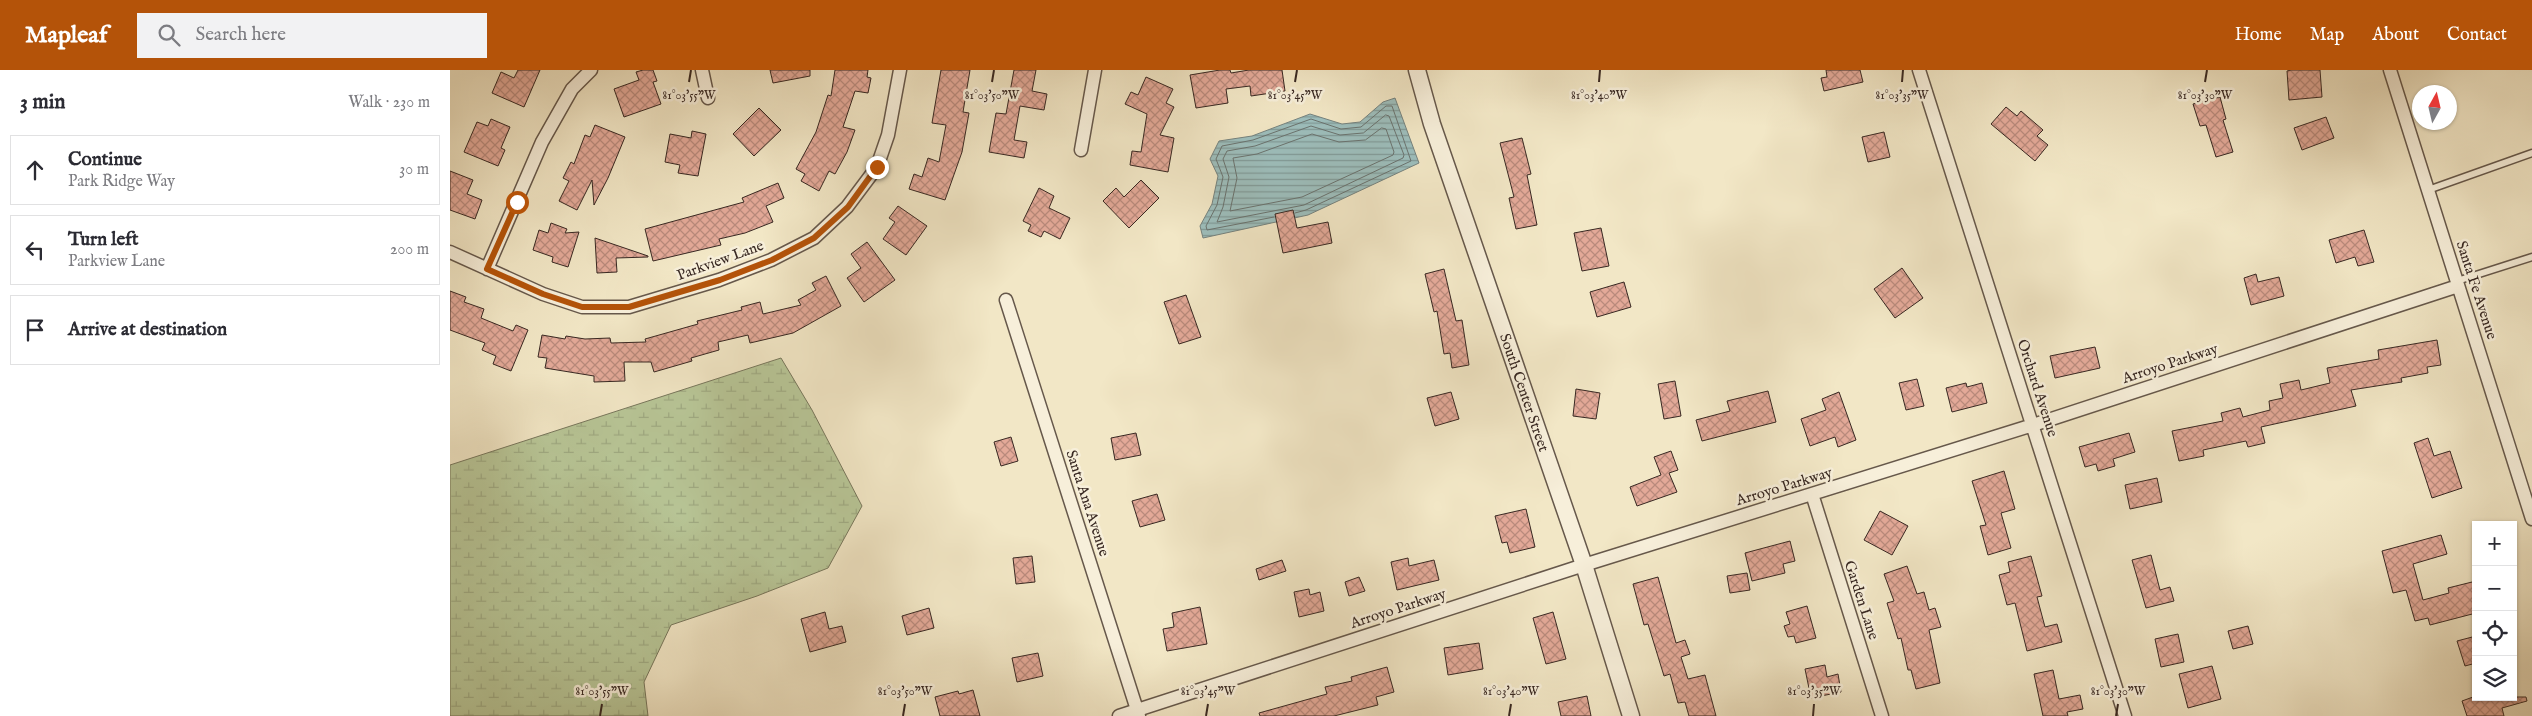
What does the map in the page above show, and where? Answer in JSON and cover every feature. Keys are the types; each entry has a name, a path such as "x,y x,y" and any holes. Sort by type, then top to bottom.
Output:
{"street":[{"path":"487,269 542,142 572,89 591,70"},
{"path":"702,70 708,98"},
{"name":"Parkview Lane","path":"450,252 543,294 582,307 629,307 720,280 772,260 814,238 848,207 877,167 888,135 900,70"},
{"path":"1081,150 1095,70"},
{"name":"South Center Street","path":"1417,70 1432,124 1584,565 1631,716"},
{"name":"Orchard Avenue","path":"1919,70 2126,716"},
{"name":"Santa Fe Avenue","path":"2390,70 2532,519"},
{"name":"Arroyo Parkway","path":"1119,716 1138,713 1584,565 2033,425 2458,284"},
{"name":"Santa Ana Avenue","path":"1006,300 1138,713"},
{"name":"Garden Lane","path":"1812,494 1882,716"}],"lane":[{"path":"2428,190 2532,153"},
{"path":"2458,284 2532,257"}],"green space":[{"path":"781,358 812,410 862,506 828,568 757,596 671,625 644,682 648,716 450,716 450,465"}],"water":[{"path":"1395,98 1419,163 1308,215 1203,238 1200,226 1212,204 1218,176 1210,159 1219,141 1252,136 1310,114 1342,124 1360,122 1383,102"}],"building":[{"path":"518,70 540,70 524,107 492,93 501,72 514,78"},
{"path":"653,70 657,81 653,82 661,104 624,117 614,89 639,80 636,72"},
{"path":"770,70 810,70 810,76 773,83"},
{"path":"835,70 868,70 867,77 871,78 868,93 855,91 843,127 855,130 847,152 835,174 829,171 819,191 801,181 805,174 796,169 816,132 828,95 831,96"},
{"path":"941,70 970,70 963,112 969,113 962,152 945,200 909,189 914,174 922,177 928,158 939,162 946,125 932,123"},
{"path":"1014,70 1036,70 1032,91 1047,94 1044,110 1020,106 1014,140 1027,142 1024,158 989,152 996,113 1006,114"},
{"path":"1230,70 1231,73 1249,70 1282,70 1285,91 1251,96 1250,86 1226,89 1228,103 1196,108 1190,75"},
{"path":"1826,70 1860,70 1863,82 1824,91 1821,78 1827,77"},
{"path":"2320,70 2322,97 2289,100 2287,71"},
{"path":"1146,77 1173,89 1166,103 1174,107 1160,135 1174,138 1168,172 1130,165 1132,151 1141,152 1147,114 1125,104 1131,92 1138,95"},
{"path":"2220,97 2226,119 2223,120 2233,152 2216,157 2206,125 2200,126 2193,104"},
{"path":"2006,107 2017,116 2021,111 2043,130 2037,136 2048,145 2035,161 1991,124"},
{"path":"759,108 781,130 754,156 733,134"},
{"path":"2326,117 2334,138 2302,150 2294,128"},
{"path":"491,119 510,127 501,148 505,150 498,166 464,152 477,122 488,126"},
{"path":"595,125 625,137 608,178 594,205 592,180 577,210 559,201 569,181 563,178 571,162 574,164 585,135 590,137"},
{"path":"692,131 706,134 698,176 678,173 680,165 665,162 670,134 691,138"},
{"path":"1884,132 1890,157 1868,162 1862,137"},
{"path":"1522,138 1531,174 1527,175 1537,225 1516,229 1509,198 1514,197 1500,143"},
{"path":"450,171 473,180 467,194 482,200 475,219 450,210"},
{"path":"1141,180 1159,198 1129,228 1103,201 1116,188 1124,197"},
{"path":"778,183 784,198 766,206 773,222 745,233 719,239 721,245 653,261 645,229 744,202 742,198"},
{"path":"1039,188 1054,196 1049,208 1070,218 1060,239 1044,231 1041,237 1028,231 1031,225 1023,221"},
{"path":"898,206 927,226 906,255 883,239 895,222 889,218"},
{"path":"1293,210 1297,228 1328,222 1332,243 1283,253 1275,214"},
{"path":"551,223 567,229 565,233 579,232 568,267 552,262 553,257 533,250 539,230 548,233"},
{"path":"1601,228 1609,266 1582,271 1574,233"},
{"path":"2364,230 2374,262 2358,266 2355,257 2336,263 2329,240"},
{"path":"595,238 648,257 616,258 617,272 597,273"},
{"path":"867,242 895,280 864,302 847,278 861,268 851,254"},
{"path":"1902,268 1923,298 1895,318 1874,289"},
{"path":"1444,269 1456,321 1462,320 1469,365 1452,368 1450,353 1444,354 1437,311 1434,312 1425,274"},
{"path":"2256,274 2258,282 2279,277 2284,296 2251,305 2244,278"},
{"path":"826,276 841,306 793,333 750,343 748,335 718,342 719,350 691,358 692,361 654,372 651,362 624,362 625,381 594,382 594,376 545,368 547,358 538,357 542,335 565,339 566,336 585,339 610,338 611,343 646,342 645,339 698,324 697,321 742,310 741,307 760,302 763,314 801,305 798,300 816,290 812,283"},
{"path":"1624,282 1631,307 1597,317 1590,292"},
{"path":"450,291 466,297 464,302 484,309 481,318 513,331 516,325 528,330 511,371 493,364 496,356 482,350 485,343 450,330"},
{"path":"1186,295 1201,337 1179,344 1164,302"},
{"path":"2437,340 2441,365 2427,367 2428,373 2401,378 2402,382 2351,390 2356,406 2261,427 2265,443 2248,447 2246,441 2203,450 2204,456 2179,461 2172,431 2223,421 2221,413 2240,408 2243,417 2270,410 2269,401 2283,398 2280,384 2299,380 2301,390 2330,383 2327,368 2379,359 2378,350"},
{"path":"2095,347 2100,368 2055,378 2050,356"},
{"path":"1917,379 1924,406 1906,410 1899,383"},
{"path":"1675,381 1681,416 1664,419 1658,384"},
{"path":"1966,383 1967,387 1982,383 1987,403 1952,412 1946,388"},
{"path":"1576,389 1600,393 1596,419 1573,416"},
{"path":"1768,391 1776,422 1702,441 1696,420 1730,411 1727,401"},
{"path":"1451,392 1459,419 1435,426 1427,398"},
{"path":"1839,392 1856,440 1838,447 1835,437 1810,446 1801,419 1826,410 1822,399"},
{"path":"1136,433 1141,455 1115,460 1111,438"},
{"path":"2129,433 2135,452 2113,459 2115,466 2098,471 2096,464 2085,467 2079,447"},
{"path":"1011,437 1018,461 1001,466 994,442"},
{"path":"2428,438 2434,456 2450,451 2462,488 2432,498 2414,443"},
{"path":"1671,451 1678,470 1669,473 1677,492 1637,506 1630,487 1661,475 1654,457"},
{"path":"2004,471 2015,509 2001,513 2011,548 1988,555 1980,526 1986,525 1972,481"},
{"path":"2157,478 2162,502 2130,509 2125,485"},
{"path":"1157,494 1165,520 1140,527 1132,501"},
{"path":"1526,509 1535,547 1510,553 1507,542 1502,543 1495,516"},
{"path":"1880,511 1908,526 1892,555 1864,540"},
{"path":"2441,535 2447,554 2413,564 2423,600 2449,593 2448,588 2472,582 2472,614 2430,625 2428,618 2415,621 2406,590 2393,593 2382,551"},
{"path":"1790,541 1795,561 1783,564 1785,573 1752,581 1745,553"},
{"path":"2151,555 2160,590 2170,587 2174,601 2146,608 2132,560"},
{"path":"1032,556 1035,582 1016,584 1013,558"},
{"path":"2031,556 2042,596 2037,597 2045,627 2057,624 2062,642 2027,651 2015,603 2007,605 1999,575 2010,572 2008,562"},
{"path":"1408,558 1409,566 1434,560 1439,580 1397,590 1391,562"},
{"path":"1282,560 1286,571 1259,580 1256,569"},
{"path":"1907,566 1917,594 1924,592 1929,610 1935,608 1941,627 1929,630 1940,683 1916,689 1911,670 1908,670 1901,638 1898,639 1887,603 1894,601 1884,574"},
{"path":"1747,573 1750,590 1730,593 1727,576"},
{"path":"1359,577 1365,591 1349,596 1345,582"},
{"path":"1658,577 1676,643 1685,640 1690,654 1681,657 1688,679 1705,675 1716,716 1689,716 1685,702 1678,703 1670,674 1664,676 1648,624 1644,625 1633,584"},
{"path":"1309,589 1310,595 1320,592 1324,611 1299,617 1294,592"},
{"path":"1807,606 1816,638 1796,643 1794,636 1788,637 1784,626 1790,624 1786,612"},
{"path":"1200,607 1207,644 1167,651 1163,629 1174,627 1172,613"},
{"path":"929,608 934,628 907,635 902,616"},
{"path":"825,612 829,629 842,626 846,642 810,652 801,619"},
{"path":"1553,612 1566,659 1546,664 1533,618"},
{"path":"2248,626 2253,644 2233,649 2228,631"},
{"path":"2178,634 2184,662 2161,667 2155,639"},
{"path":"2472,637 2472,664 2465,666 2457,641"},
{"path":"1479,643 1483,669 1448,675 1444,648"},
{"path":"1038,653 1043,676 1017,682 1012,658"},
{"path":"1825,665 1827,677 1838,674 1841,692 1811,698 1805,669"},
{"path":"2212,666 2221,699 2188,708 2179,674"},
{"path":"1387,667 1394,692 1376,697 1378,705 1334,716 1260,716 1259,713 1327,694 1325,687 1352,681 1351,677"},
{"path":"2053,670 2059,699 2080,695 2083,709 2067,712 2068,716 2043,716 2034,674"},
{"path":"973,690 980,716 940,716 935,697 958,691 959,694"},
{"path":"1587,696 1591,716 1561,716 1558,702"},
{"path":"2472,697 2472,701 2517,701 2517,697 2526,697 2527,701 2502,708 2504,716 2467,716 2462,701"}],"route":[{"path":"517,202 487,269 543,294 582,307 629,307 720,280 772,260 814,238 848,207 877,167"}]}
